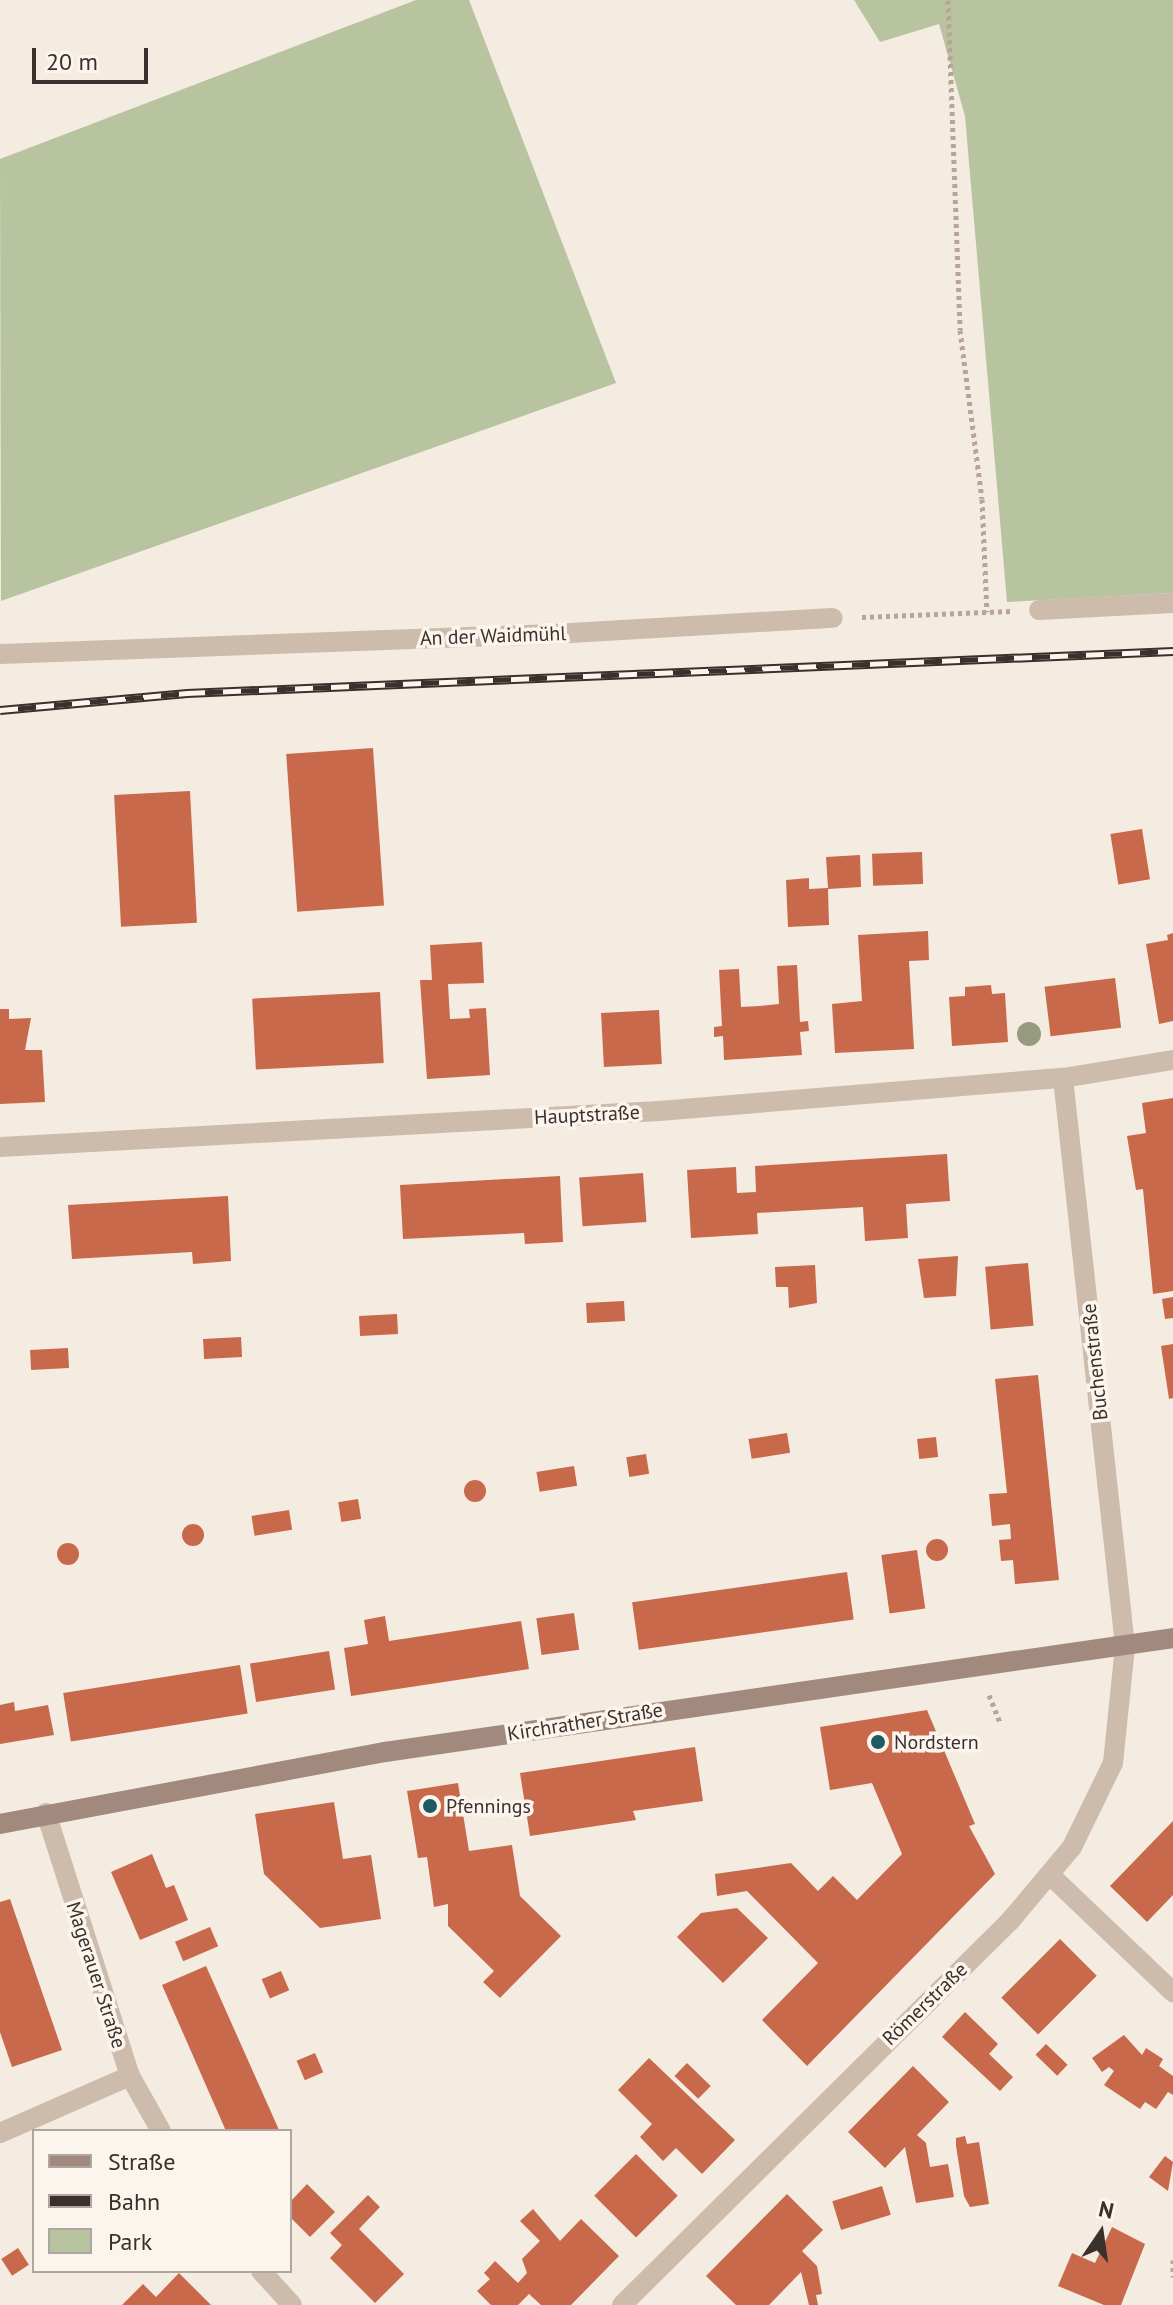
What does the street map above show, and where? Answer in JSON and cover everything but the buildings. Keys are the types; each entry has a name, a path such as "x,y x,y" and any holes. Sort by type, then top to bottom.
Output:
{"main road":[{"name":"Kirchrather Straße","path":"0,1824 385,1752 979,1663 1173,1638"}],"street":[{"path":"1039,610 1173,603"},
{"name":"An der Waidmühl","path":"0,654 553,634 833,618"},
{"name":"Hauptstraße","path":"0,1147 659,1111 1063,1078 1173,1060"},
{"name":"Buchenstraße","path":"1063,1078 1125,1646"},
{"name":"Römerstraße","path":"622,2305 1050,1875 1092,1812 1113,1763 1125,1646"},
{"name":"Magerauer Straße","path":"46,1813 130,2076 160,2129"},
{"path":"1050,1875 1173,1992"},
{"path":"0,2133 130,2076"},
{"path":"263,2273 292,2305"}],"path":[{"path":"833,618 987,612 982,499 960,330 948,0"},
{"path":"1173,2260 1173,2277"}],"green space":[{"path":"416,0 469,0 616,383 1,601 0,159"},
{"path":"854,0 1173,0 1173,593 1007,602 965,116 939,24 880,42"}],"railway":[{"path":"0,710 187,693 1173,651"}],"place":[{"name":"Nordstern","path":"878,1742"},
{"name":"Pfennings","path":"430,1806"}]}
